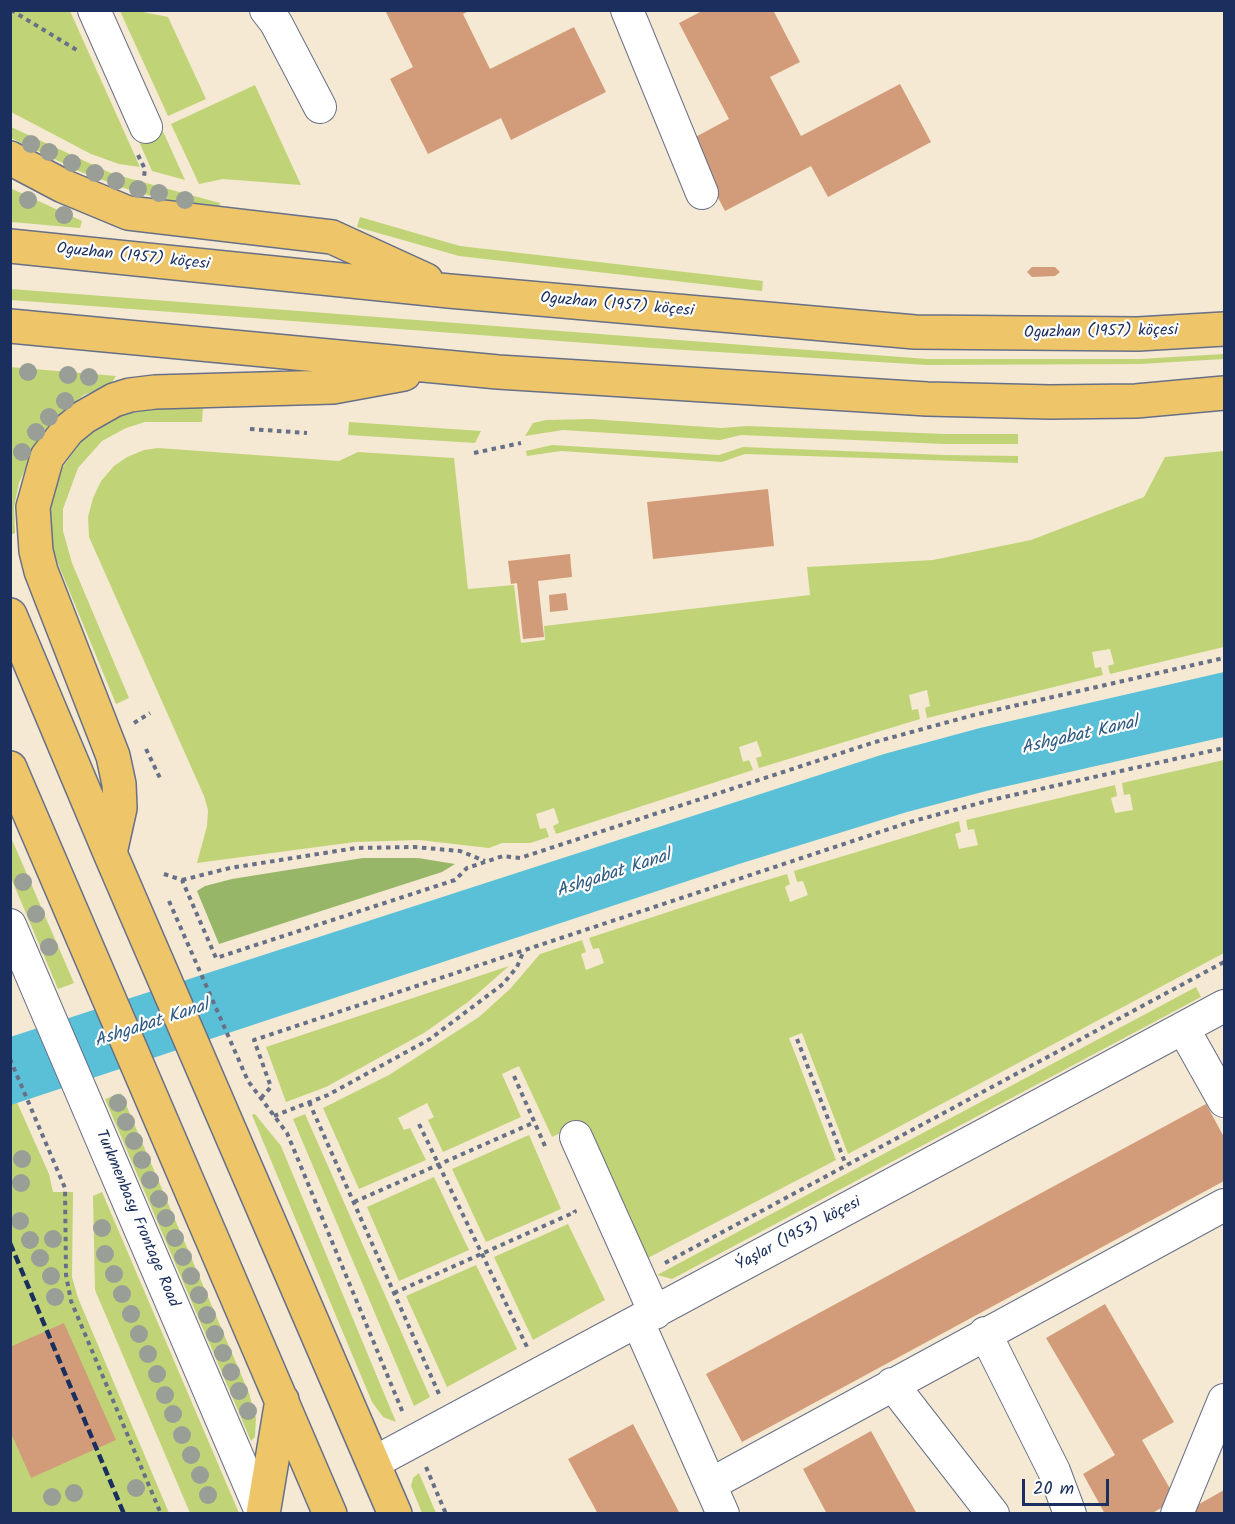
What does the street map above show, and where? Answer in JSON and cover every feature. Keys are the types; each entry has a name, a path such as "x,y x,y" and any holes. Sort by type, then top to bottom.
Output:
{"main road":[{"path":"10,158 63,186 128,213 332,237 449,291"},
{"name":"Oguzhan (1957) köçesi","path":"10,246 449,291 915,332 1138,334 1224,329"},
{"path":"10,326 440,367 927,399 1114,401 1224,393"},
{"path":"110,853 120,808 119,784 113,756 40,571 36,551 33,507 47,457 55,443 84,417 114,400 130,395 155,392 333,387 440,367"},
{"path":"10,615 394,1514"},
{"path":"10,768 330,1514"},
{"path":"263,1514 282,1400"}],"street":[{"path":"94,10 146,127"},
{"path":"266,10 276,23 320,107"},
{"path":"627,10 702,193"},
{"name":"Turkmenbasy Frontage Road","path":"12,928 263,1514"},
{"name":"Ýaşlar (1953) köçesi","path":"373,1463 1224,1006"},
{"path":"1183,1028 1224,1101"},
{"path":"576,1137 723,1514"},
{"path":"711,1484 1224,1205"},
{"path":"985,1334 1054,1471 1070,1514"},
{"path":"892,1384 993,1514"},
{"path":"1177,1514 1224,1400"}],"path":[{"path":"250,429 307,434"},
{"path":"474,453 521,443"},
{"path":"182,880 216,958 455,880 468,868 503,856 520,858 875,742 974,715 1224,658"},
{"path":"136,728 133,722 150,713"},
{"path":"143,743 160,778"},
{"path":"261,1098 271,1087 254,1040 910,822 992,800 1224,748"},
{"path":"164,874 182,880 230,868 356,848 414,847 460,851 485,862"},
{"path":"169,902 248,1081 287,1133 446,1514"},
{"path":"274,1116 328,1095 430,1039 503,984 517,967 524,950"},
{"path":"661,1264 1224,962"},
{"path":"797,1039 846,1165"},
{"path":"10,1059 65,1188 66,1275 71,1301 161,1514"},
{"path":"514,1076 548,1152"},
{"path":"309,1102 440,1398"},
{"path":"354,1202 535,1122"},
{"path":"419,1124 528,1351"},
{"path":"394,1293 575,1212 570,1202"}],"green space":[{"path":"10,11 70,11 140,167 119,164 91,154 11,112"},
{"path":"120,11 138,11 168,17 206,99 168,116"},
{"path":"255,85 301,185 223,179 199,184 171,124"},
{"path":"11,127 113,174 220,203 218,212 135,192 81,172 11,138"},
{"path":"161,127 185,180 152,171 137,137"},
{"path":"10,188 82,221 80,228 11,222"},
{"path":"360,217 460,246 763,281 762,291 459,256 357,227"},
{"path":"11,289 927,359 1140,359 1224,354 1224,359 1141,364 927,365 653,348 11,300"},
{"path":"10,367 116,376 111,384 84,395 72,404 50,425 36,445 19,483 14,507 15,533 11,535"},
{"path":"169,406 203,408 202,422 145,422 126,428 102,441 78,468 63,509 63,531 72,563 129,698 116,704 52,549 49,507 59,472 84,438 108,420 129,411"},
{"path":"591,419 721,428 748,426 945,434 1018,434 1018,444 944,444 741,435 720,440 563,430 525,436 533,423 546,420"},
{"path":"349,422 481,431 475,443 348,435"},
{"path":"552,445 719,455 743,447 1018,456 1018,463 745,454 722,462 561,451 527,456 526,451"},
{"path":"158,448 339,461 358,452 454,458 468,589 514,585 521,643 545,640 544,626 810,595 807,567 933,560 1031,540 1144,497 1165,457 1224,451 1224,647 1110,674 1108,666 1114,664 1110,649 1092,652 1095,668 1101,667 1103,675 927,718 925,708 930,706 927,690 909,695 912,710 918,709 920,719 759,768 756,758 762,756 757,741 739,747 743,762 749,760 753,770 556,834 553,826 559,823 554,808 536,814 540,829 546,828 549,837 530,843 502,843 489,848 419,840 355,842 197,863 207,826 208,810 204,796 89,537 88,517 101,481 114,466 127,457 144,450"},
{"path":"1224,760 1224,953 848,1154 802,1033 789,1038 836,1160 646,1259 581,1123 552,1137 519,1066 502,1074 521,1117 443,1152 428,1120 434,1117 427,1103 398,1118 404,1130 410,1128 426,1160 359,1189 323,1108 389,1075 479,1017 510,989 540,954 582,940 586,952 581,954 586,970 604,963 599,948 593,949 589,938 787,874 790,884 785,887 790,902 808,895 803,881 797,882 794,871 959,821 961,832 955,834 959,849 978,845 974,829 968,830 966,820 1115,785 1117,796 1111,798 1115,813 1133,810 1130,794 1124,795 1122,783"},
{"path":"10,835 74,983 58,989 11,878"},
{"path":"363,858 418,858 455,864 442,872 219,944 197,891 205,886 232,879"},
{"path":"509,966 468,1002 424,1033 326,1087 286,1102 266,1047"},
{"path":"1196,987 1201,997 672,1279 657,1275"},
{"path":"11,1089 49,1174 53,1192 73,1192 72,1277 78,1298 169,1513 11,1513"},
{"path":"121,1093 249,1393 256,1418 255,1437 251,1441 105,1099"},
{"path":"255,1114 281,1146 396,1422 383,1417 372,1402 252,1115"},
{"path":"305,1114 430,1397 414,1406 293,1119"},
{"path":"529,1135 561,1209 486,1242 452,1169"},
{"path":"434,1177 469,1250 399,1281 367,1207"},
{"path":"102,1192 239,1513 190,1513 95,1290 93,1196"},
{"path":"568,1224 605,1300 533,1340 494,1257"},
{"path":"476,1265 517,1349 447,1387 406,1296"},
{"path":"419,1473 436,1513 422,1513 411,1486 413,1478"}],"water":[{"name":"Ashgabat Kanal","path":"1224,672 1224,737 990,790 907,812 739,864 11,1105 10,1037 884,754 980,728"}],"building":[{"path":"385,10 471,10 463,14 490,69 574,27 606,92 511,140 501,118 428,154 390,79 413,67"},
{"path":"704,10 773,10 800,62 770,77 801,136 900,84 931,142 828,197 811,166 725,211 688,141 729,119 679,23"},
{"path":"1032,267 1055,267 1060,272 1055,276 1032,277 1027,272"},
{"path":"768,489 774,546 653,559 647,502"},
{"path":"570,554 572,577 538,581 544,637 523,639 517,583 511,584 508,561"},
{"path":"566,593 568,610 550,612 549,595"},
{"path":"1206,1104 1224,1137 1224,1181 742,1442 706,1374"},
{"path":"1105,1304 1174,1422 1142,1440 1176,1499 1151,1514 1105,1514 1083,1474 1115,1455 1046,1338"},
{"path":"64,1323 116,1440 31,1478 10,1431 10,1347"},
{"path":"633,1424 680,1514 598,1514 568,1459"},
{"path":"871,1431 917,1514 827,1514 803,1469"},
{"path":"1224,1490 1224,1514 1188,1514 1187,1511"}],"railway":[{"path":"10,1243 124,1514"}]}
